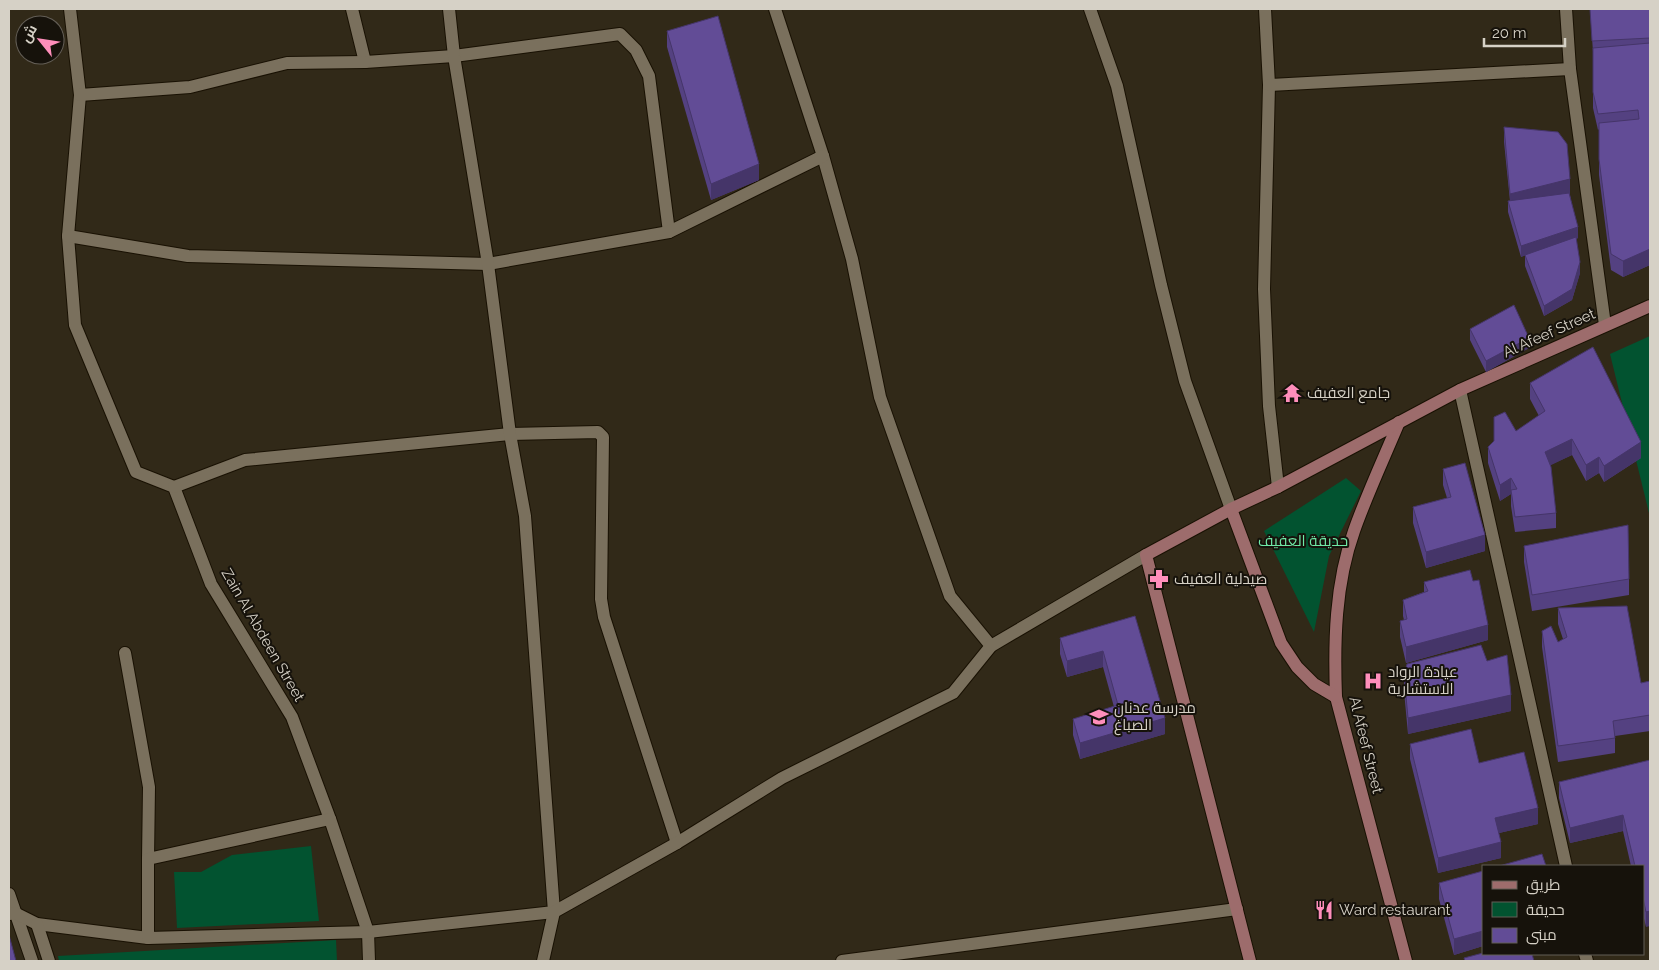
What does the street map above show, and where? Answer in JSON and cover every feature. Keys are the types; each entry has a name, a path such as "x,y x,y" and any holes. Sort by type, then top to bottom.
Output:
{"main road":[{"name":"Al Afeef Street","path":"1146,555 1460,390 1650,306"},
{"name":"Al Afeef Street","path":"1399,422 1353,532 1343,573 1337,614 1334,656 1336,697 1406,961"},
{"path":"1231,509 1281,643 1297,667 1314,684 1336,697"},
{"path":"1146,555 1250,961"}],"street":[{"path":"70,9 80,95 68,236 75,325 136,472 174,487 245,460 510,434 598,432 603,437 601,599 604,617 677,843"},
{"path":"352,9 365,62"},
{"path":"449,9 454,56 488,264 510,434 525,516 554,912 543,961"},
{"path":"775,9 824,156 852,259 880,397 950,596 991,646"},
{"path":"1090,9 1117,86 1161,286 1185,381 1231,509"},
{"path":"1266,9 1269,85 1264,289 1269,406 1278,487"},
{"path":"1566,9 1570,69 1605,325"},
{"path":"80,95 190,87 286,63 365,62 454,56 620,34 636,50 649,76 669,232"},
{"path":"1269,85 1570,69"},
{"path":"68,236 188,256 488,264 669,232 824,156"},
{"path":"1460,390 1566,865"},
{"name":"Zain Al Abdeen Street","path":"174,487 211,584 292,717 368,932 369,961"},
{"path":"12,913 37,924 148,938 368,932 554,912 677,843 782,778 953,693 991,646 1146,555"},
{"path":"125,653 149,787 148,938"},
{"path":"148,859 330,820"},
{"path":"9,894 12,913 32,961"},
{"path":"842,961 1237,909"},
{"path":"37,924 49,961"}],"green space":[{"path":"1650,336 1650,517 1610,354"},
{"name":"حديقة العفيف","path":"1346,478 1361,491 1329,556 1314,632 1264,531"},
{"path":"311,846 319,921 177,928 174,872 201,872 232,855"},
{"path":"336,940 337,961 59,961 58,956"}],"building":[{"path":"1590,9 1650,9 1650,38 1592,41"},
{"path":"718,16 759,164 711,184 667,31"},
{"path":"1650,43 1650,249 1623,261 1611,254 1599,159 1599,123 1639,119 1638,110 1598,114 1593,92 1593,48"},
{"path":"1504,127 1558,132 1567,144 1570,179 1510,194"},
{"path":"1569,193 1578,227 1521,246 1508,201"},
{"path":"1576,237 1580,262 1572,289 1544,306 1525,255"},
{"path":"1514,305 1529,338 1486,361 1470,329"},
{"path":"1593,347 1641,442 1604,466 1599,457 1586,465 1572,439 1545,452 1551,467 1556,513 1515,517 1511,490 1517,489 1511,478 1500,485 1488,447 1494,441 1494,417 1505,412 1516,431 1545,411 1530,383"},
{"path":"1465,463 1485,535 1426,552 1413,507 1451,497 1443,469"},
{"path":"1628,525 1629,579 1532,595 1524,546"},
{"path":"1470,570 1473,581 1479,580 1488,625 1406,647 1400,621 1407,619 1403,600 1428,591 1424,582"},
{"path":"1627,606 1641,683 1650,681 1650,715 1613,721 1615,738 1558,746 1542,631 1551,626 1558,642 1567,637 1558,608"},
{"path":"1135,616 1165,718 1080,743 1073,719 1118,705 1103,651 1067,661 1060,638"},
{"path":"1481,645 1487,661 1507,655 1511,695 1408,718 1404,675 1407,664"},
{"path":"1471,729 1479,763 1524,752 1538,808 1495,818 1501,842 1438,858 1410,744"},
{"path":"1650,760 1650,911 1646,912 1644,903 1644,865 1635,865 1623,815 1570,828 1559,782"},
{"path":"1542,854 1546,865 1503,865"},
{"path":"1482,871 1482,931 1454,939 1439,883"},
{"path":"9,935 16,961 9,961"},
{"path":"1482,953 1482,955 1532,955 1534,961 1465,961 1464,958"}],"place":[{"name":"جامع العفيف","path":"1292,393"},
{"name":"صيدلية العفيف","path":"1159,579"},
{"name":"عيادة الرواد الاستشارية","path":"1373,681"},
{"name":"مدرسة عدنان الصباغ","path":"1099,717"},
{"name":"Ward restaurant","path":"1324,910"}]}
